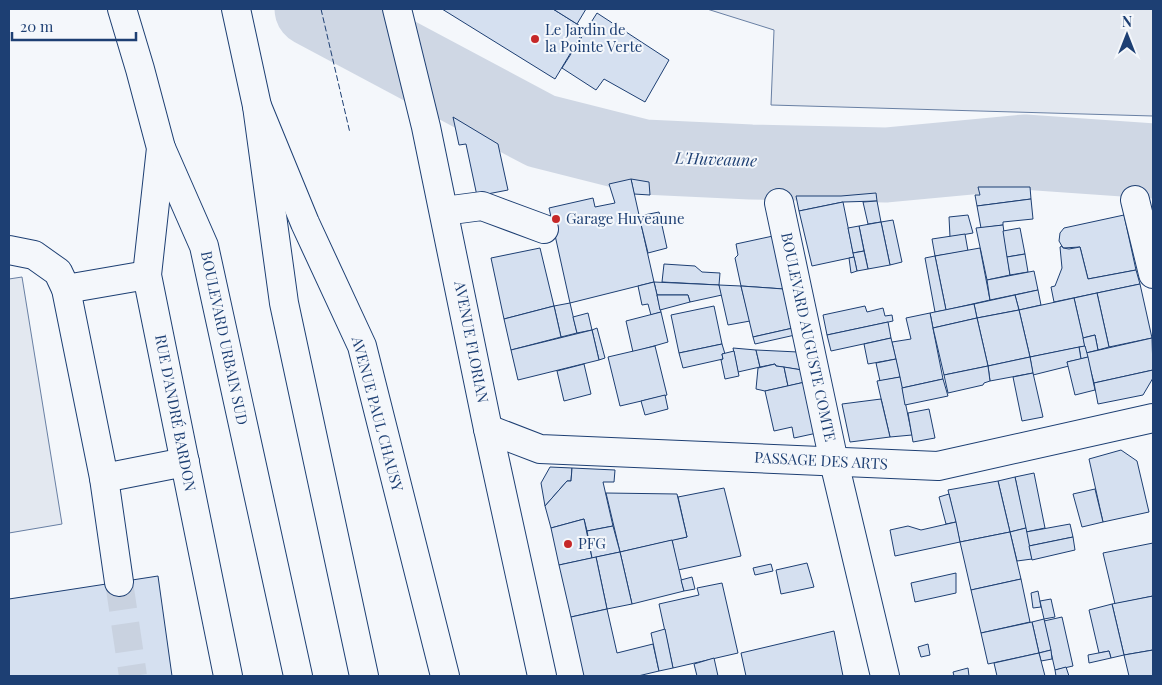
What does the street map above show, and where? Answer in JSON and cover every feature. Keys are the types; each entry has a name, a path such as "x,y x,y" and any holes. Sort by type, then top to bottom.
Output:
{"main road":[{"name":"BOULEVARD URBAIN SUD","path":"122,9 161,148 204,246 298,676"},
{"path":"236,9 257,106 284,303 364,676"},
{"name":"AVENUE FLORIAN","path":"397,9 426,127 488,429 542,676"},
{"name":"AVENUE PAUL CHAUSY","path":"257,106 305,223 362,346 445,676"},
{"name":"RUE D'ANDRÉ BARDON","path":"161,148 148,275 228,676"},
{"path":"1135,200 1153,274"},
{"name":"BOULEVARD AUGUSTE COMTE","path":"779,203 834,462 885,676"},
{"path":"444,211 482,206 544,229"},
{"path":"9,250 34,255 58,272 66,289 104,478 119,582"},
{"path":"66,289 148,275"},
{"name":"PASSAGE DES ARTS","path":"488,429 540,449 938,466 1153,418"},
{"path":"104,478 185,462"}],"shaded area":[{"path":"707,9 1153,9 1153,116 771,105 774,30"},
{"path":"22,277 62,524 9,533 9,279"}],"building":[{"name":"Le Jardin de la Pointe Verte","path":"442,9 553,9 585,29 555,79"},
{"path":"553,9 586,9 577,24"},
{"path":"597,13 669,60 645,102 604,79 596,90 562,68"},
{"path":"453,117 498,144 508,190 477,196 466,144 459,145"},
{"path":"631,179 649,182 650,195 634,194"},
{"path":"631,179 654,282 570,303 549,208 593,198 595,207 615,203 609,184"},
{"path":"978,187 1030,187 1031,199 977,206 975,195 980,195"},
{"path":"876,193 877,201 843,202 799,211 796,196 841,196"},
{"path":"1031,199 1033,219 1003,222 1003,225 981,228 977,206"},
{"path":"877,201 881,222 868,224 863,202"},
{"path":"843,202 854,257 812,266 799,211"},
{"path":"659,212 667,248 648,253 639,216"},
{"path":"968,215 973,233 950,237 949,217"},
{"path":"1124,215 1136,270 1088,279 1080,247 1063,248 1059,241 1060,233 1064,228"},
{"path":"893,220 902,262 890,265 881,222"},
{"path":"881,222 890,265 868,269 859,226"},
{"path":"1003,225 1010,275 987,280 976,228"},
{"path":"859,226 864,251 853,253 848,228"},
{"path":"1020,228 1025,254 1007,257 1003,231"},
{"path":"965,234 968,251 935,256 932,239"},
{"path":"773,236 784,289 741,286 735,258 738,255 736,244"},
{"path":"1060,247 1069,249 1080,247 1088,279 1136,270 1140,284 1054,302 1051,287 1055,286 1062,268"},
{"path":"540,248 554,306 504,319 491,258"},
{"path":"980,248 990,300 946,310 935,256"},
{"path":"864,251 868,269 857,271 853,253"},
{"path":"1025,254 1028,272 1010,275 1007,257"},
{"path":"935,256 946,310 935,312 925,258"},
{"path":"854,257 857,271 851,273 849,258"},
{"path":"664,264 695,266 702,272 720,273 719,285 662,282"},
{"path":"1034,271 1038,290 990,300 987,280"},
{"path":"654,282 719,285 722,295 690,302 688,295 657,295"},
{"path":"654,282 661,312 651,315 648,304 642,305 638,286"},
{"path":"1140,284 1152,338 1109,347 1097,293"},
{"path":"719,285 741,286 750,321 728,325"},
{"path":"741,286 784,289 793,328 753,337"},
{"path":"1038,290 1041,305 1019,310 1015,295"},
{"path":"1097,293 1109,347 1098,350 1095,335 1083,338 1074,298"},
{"path":"657,295 688,295 690,302 660,310"},
{"path":"1015,295 1019,310 977,318 974,304"},
{"path":"1074,298 1085,346 1030,357 1019,310"},
{"path":"570,303 577,333 561,337 554,306"},
{"path":"974,304 977,318 933,328 930,313"},
{"path":"554,306 561,337 511,350 504,319"},
{"path":"714,306 722,344 679,353 671,315"},
{"path":"865,306 867,312 883,308 885,316 892,315 893,321 827,335 823,315"},
{"path":"1019,310 1030,357 988,366 977,318"},
{"path":"661,312 668,342 633,352 626,321"},
{"path":"588,313 592,330 577,333 573,317"},
{"path":"930,313 943,379 902,388 892,342 911,339 906,318"},
{"path":"977,318 988,366 944,375 933,328"},
{"path":"888,322 891,338 831,351 827,335"},
{"path":"597,328 605,358 599,360 592,330"},
{"path":"793,328 795,335 755,344 753,337"},
{"path":"592,330 599,360 518,380 511,350"},
{"path":"1095,335 1098,350 1086,353 1083,338"},
{"path":"891,338 896,359 868,364 864,344"},
{"path":"1152,338 1153,370 1094,383 1086,353"},
{"path":"722,344 725,354 722,354 723,359 683,368 679,353"},
{"path":"655,346 667,395 620,406 608,357"},
{"path":"1085,346 1088,357 1081,359 1079,347"},
{"path":"1079,347 1081,359 1067,362 1069,366 1033,375 1030,357"},
{"path":"733,348 756,350 760,367 738,372"},
{"path":"756,350 798,352 802,370 776,366 775,364 760,367"},
{"path":"734,351 739,376 725,379 721,360 723,359 722,354"},
{"path":"1030,357 1033,373 990,381 988,366"},
{"path":"1088,357 1095,390 1075,395 1067,362"},
{"path":"896,359 900,377 880,381 876,363"},
{"path":"584,364 591,394 564,401 557,371"},
{"path":"775,364 776,366 784,367 788,386 765,391 756,389 758,368"},
{"path":"988,366 990,381 983,385 948,393 944,375"},
{"path":"784,367 802,370 805,382 788,386"},
{"path":"1153,370 1153,378 1143,395 1098,404 1094,383"},
{"path":"1033,373 1043,417 1022,421 1013,377"},
{"path":"900,377 912,435 890,437 877,381"},
{"path":"943,379 948,396 905,405 902,388"},
{"path":"805,382 817,433 794,438 792,427 774,431 765,391"},
{"path":"665,395 668,409 645,415 641,401"},
{"path":"881,399 890,437 850,442 842,404"},
{"path":"929,409 935,438 913,442 908,413"},
{"path":"1121,450 1137,461 1149,512 1103,522 1089,459"},
{"path":"550,467 572,468 571,481 567,481 545,506 541,483"},
{"path":"572,468 615,470 614,482 603,482 613,526 587,531 584,519 551,528 545,506 567,481 571,481"},
{"path":"1034,473 1045,528 1026,532 1015,477"},
{"path":"1015,477 1026,528 1010,532 998,481"},
{"path":"998,481 1010,532 960,542 948,490"},
{"path":"724,488 741,556 678,570 672,540 687,537 678,497"},
{"path":"1095,489 1103,522 1082,527 1073,494"},
{"path":"606,493 677,494 687,537 620,552"},
{"path":"949,494 956,522 946,524 939,497"},
{"path":"584,519 592,558 559,565 551,528"},
{"path":"956,522 960,542 895,556 890,530 908,526 921,530"},
{"path":"1070,524 1073,537 1029,546 1026,532"},
{"path":"613,526 620,552 592,558 587,531"},
{"path":"1026,528 1032,559 1017,561 1010,532"},
{"path":"1010,532 1021,579 971,590 960,542"},
{"path":"1073,537 1075,550 1032,560 1029,546"},
{"path":"672,540 684,591 632,604 620,552"},
{"path":"1153,543 1153,596 1115,604 1103,553"},
{"path":"620,552 632,604 607,609 596,557"},
{"path":"596,557 607,609 571,617 559,565"},
{"path":"807,563 814,587 781,594 776,570"},
{"path":"771,564 773,571 755,575 753,568"},
{"path":"956,573 956,593 915,602 911,583"},
{"path":"158,576 172,676 9,676 9,599"},
{"path":"692,577 695,589 684,591 681,580"},
{"path":"1021,579 1030,622 981,633 971,590"},
{"path":"722,583 738,653 673,668 659,604 699,595 697,588"},
{"path":"1038,591 1041,607 1033,608 1031,593"},
{"path":"1153,596 1153,650 1124,655 1112,604"},
{"path":"1051,599 1055,617 1044,619 1040,601"},
{"path":"1112,604 1124,655 1111,658 1109,651 1099,653 1089,610"},
{"path":"607,609 617,653 653,644 659,671 638,676 584,676 571,617"},
{"path":"1062,617 1073,666 1055,670 1044,621"},
{"path":"1044,619 1051,650 1039,653 1032,622"},
{"path":"1032,622 1039,653 988,664 981,633"},
{"path":"665,629 673,668 659,671 651,633"},
{"path":"834,631 843,676 746,676 741,653"},
{"path":"928,644 930,655 921,657 918,647"},
{"path":"1051,650 1052,659 1041,661 1039,653"},
{"path":"1153,650 1153,676 1129,676 1124,655"},
{"path":"1109,651 1111,658 1089,663 1088,655"},
{"path":"1039,653 1045,676 997,676 994,663"},
{"path":"714,658 718,676 697,676 694,664"},
{"path":"1066,667 1069,676 1056,676 1055,670"},
{"path":"968,668 969,676 954,676 953,672"}],"waterway":[{"name":"L'Huveaune","path":"312,9 541,131 644,157 886,165 1024,152 1153,161"}],"tunnel":[{"path":"119,582 133,676"}],"fence":[{"path":"321,9 350,133"}],"place":[{"name":"Le Jardin de la Pointe Verte","path":"535,39"},
{"name":"Garage Huveaune","path":"556,219"},
{"name":"PFG","path":"568,544"}]}
